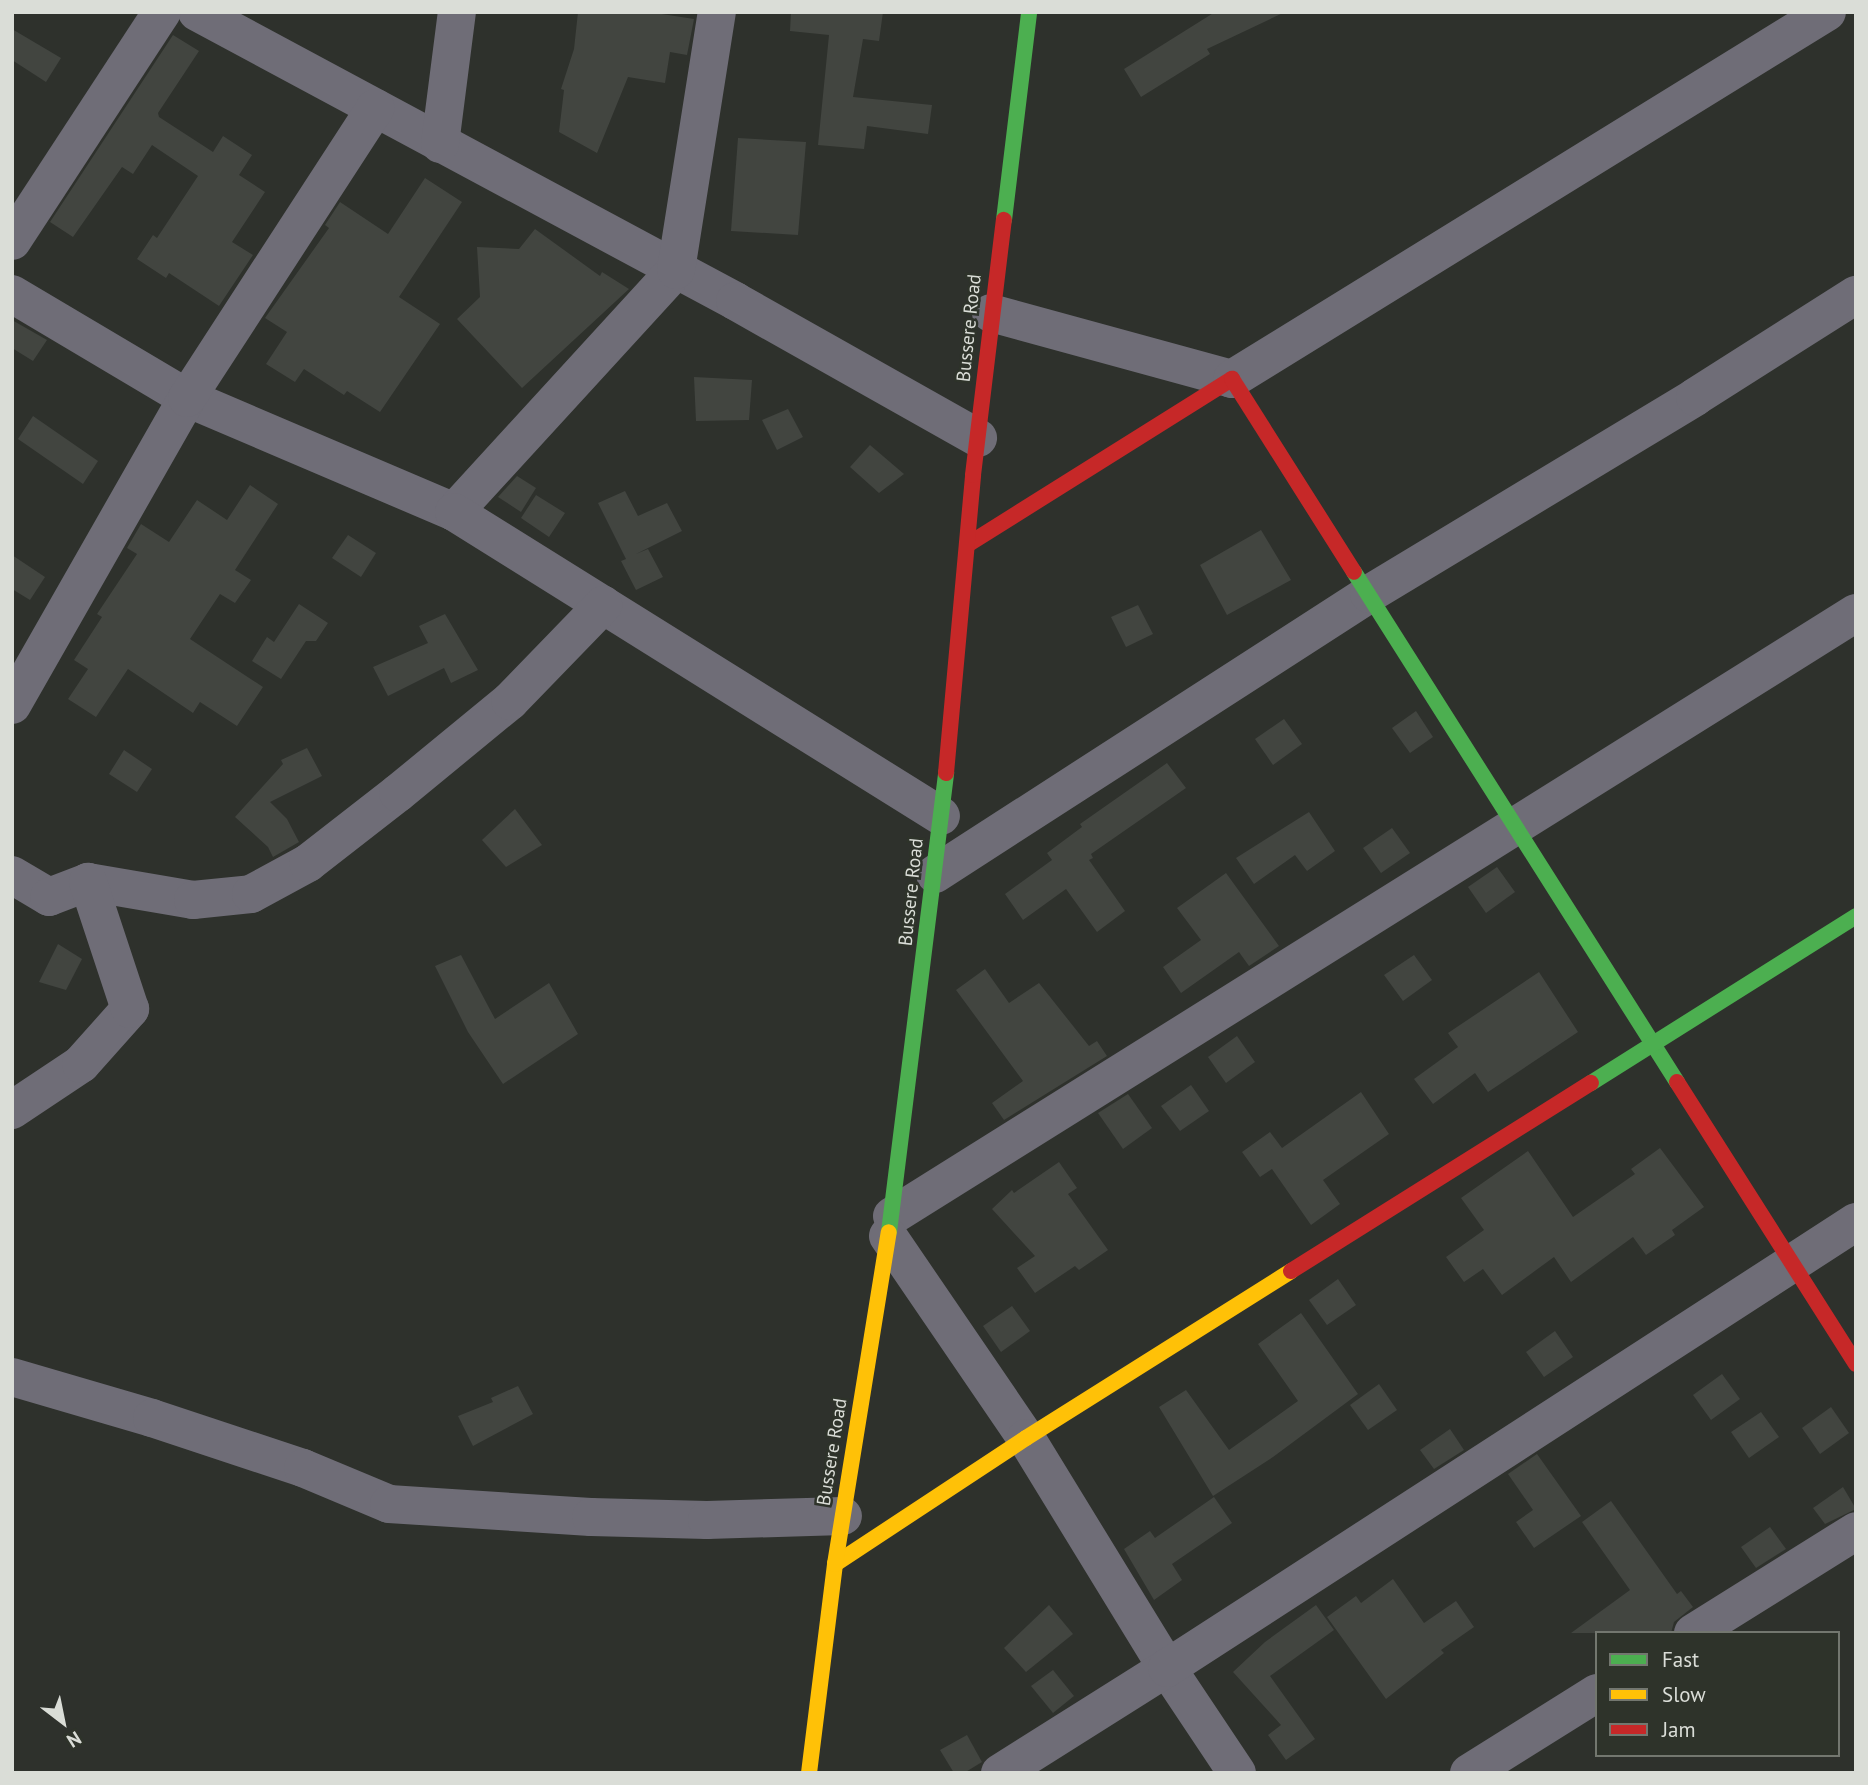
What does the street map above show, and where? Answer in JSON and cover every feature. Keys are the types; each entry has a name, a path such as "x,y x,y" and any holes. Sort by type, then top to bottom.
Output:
{"street":[{"path":"12,241 162,12"},
{"path":"440,144 457,12"},
{"path":"454,512 676,270 717,12"},
{"name":"Bussere Road","path":"808,1773 835,1564 890,1226 935,874 955,698 967,545 991,313 1029,12"},
{"path":"967,545 1827,12"},
{"path":"200,13 676,270 978,438"},
{"path":"12,705 187,398 375,108"},
{"path":"12,294 187,398 454,512 941,816"},
{"path":"935,874 1369,594 1695,397 1856,295"},
{"path":"991,313 1232,379 1856,1364"},
{"path":"12,875 49,897 88,882 193,900 251,894 308,863 409,785 510,701 603,605"},
{"path":"1237,1773 1167,1668 1026,1438 890,1226 1514,825 1856,613"},
{"path":"12,1110 80,1064 130,1009 88,882"},
{"path":"835,1564 1026,1438 1856,916"},
{"path":"1000,1773 1856,1222"},
{"path":"12,1377 152,1418 303,1468 389,1504 656,1519 843,1516"},
{"path":"1696,1631 1856,1531"},
{"path":"1469,1773 1595,1694"}],"building":[{"path":"578,12 649,12 694,19 687,55 670,52 665,83 628,77 597,153 559,132 564,90 561,89 574,49"},
{"path":"791,12 883,12 879,41 863,39 853,97 932,105 928,134 867,126 864,149 818,145 829,35 790,31"},
{"path":"1215,12 1285,12 1207,49 1210,54 1141,97 1124,69"},
{"path":"12,29 61,58 46,82 12,60"},
{"path":"173,35 199,51 158,113 159,117 213,152 223,136 252,155 239,175 265,192 232,242 253,255 219,306 169,273 166,278 137,259 153,235 157,238 198,176 152,145 133,174 122,167 73,237 50,222"},
{"path":"738,138 806,142 798,235 731,231"},
{"path":"425,178 462,202 399,297 440,324 380,412 347,391 344,395 304,369 295,382 266,364 287,332 265,318 329,228 325,225 340,202 388,234"},
{"path":"535,229 600,276 602,272 629,289 522,388 457,319 480,297 477,247 519,249"},
{"path":"12,320 47,340 33,361 12,348"},
{"path":"694,377 752,380 749,420 696,421"},
{"path":"788,409 803,437 777,450 762,420"},
{"path":"33,416 98,461 83,484 18,439"},
{"path":"870,445 904,474 879,493 850,467"},
{"path":"517,476 536,488 521,512 498,497"},
{"path":"250,485 278,504 235,570 251,580 235,603 220,594 190,639 263,687 237,726 200,702 193,713 128,669 96,717 68,699 88,669 74,660 102,617 97,614 137,554 127,548 141,524 169,542 197,500 227,520"},
{"path":"625,491 638,516 667,503 682,531 636,554 648,549 663,577 636,590 621,561 626,559 598,503"},
{"path":"536,495 565,513 549,537 521,518"},
{"path":"1261,530 1291,580 1227,615 1200,565"},
{"path":"348,535 376,553 361,577 332,558"},
{"path":"12,555 45,577 30,600 12,589"},
{"path":"299,604 328,623 316,641 306,641 281,679 252,661 267,637 274,642"},
{"path":"1138,605 1153,634 1126,647 1111,617"},
{"path":"445,614 478,670 451,683 444,668 388,696 373,667 428,643 419,626"},
{"path":"1416,711 1433,737 1410,753 1392,728"},
{"path":"1284,719 1302,744 1273,765 1255,739"},
{"path":"307,748 322,776 270,802 287,819 299,842 273,857 268,847 235,817 283,764 281,760"},
{"path":"124,750 152,769 137,792 109,774"},
{"path":"1167,763 1186,788 1091,854 1093,858 1089,860 1125,911 1097,932 1066,889 1023,920 1005,894 1052,860 1047,853 1082,827 1080,824"},
{"path":"515,809 542,845 506,867 482,840"},
{"path":"1309,812 1335,851 1307,871 1295,855 1254,884 1236,858"},
{"path":"1392,828 1410,853 1381,873 1363,848"},
{"path":"1497,867 1515,892 1486,913 1468,887"},
{"path":"1226,873 1279,946 1249,966 1239,952 1181,993 1163,967 1201,940 1177,908"},
{"path":"58,944 82,959 66,990 39,982"},
{"path":"461,955 495,1019 549,983 578,1034 503,1084 468,1032 435,966"},
{"path":"1414,955 1432,980 1403,1001 1384,975"},
{"path":"985,969 1009,1003 1039,983 1089,1046 1097,1041 1107,1056 1004,1120 992,1103 1023,1081 956,990"},
{"path":"1539,972 1578,1032 1488,1092 1475,1073 1433,1104 1414,1079 1458,1047 1448,1033"},
{"path":"1237,1036 1255,1062 1226,1083 1208,1057"},
{"path":"1191,1085 1209,1111 1180,1131 1161,1106"},
{"path":"1361,1092 1389,1134 1323,1180 1340,1204 1311,1225 1272,1169 1260,1177 1242,1152 1270,1132 1282,1148"},
{"path":"1128,1094 1152,1128 1123,1149 1098,1113"},
{"path":"1660,1148 1704,1207 1672,1230 1675,1235 1646,1255 1633,1237 1571,1282 1554,1257 1502,1295 1483,1269 1464,1282 1446,1257 1484,1230 1461,1198 1528,1151 1573,1217 1635,1174 1631,1169"},
{"path":"1059,1162 1077,1188 1068,1194 1108,1250 1079,1270 1075,1266 1035,1293 1017,1268 1035,1256 992,1209 1012,1190 1014,1193"},
{"path":"1338,1279 1356,1305 1327,1325 1309,1300"},
{"path":"1012,1306 1030,1331 1001,1352 983,1326"},
{"path":"1301,1313 1358,1394 1273,1457 1213,1496 1159,1407 1186,1390 1229,1450 1298,1401 1258,1344"},
{"path":"1555,1331 1573,1357 1544,1377 1526,1352"},
{"path":"1722,1374 1740,1399 1711,1420 1693,1395"},
{"path":"1379,1384 1397,1410 1368,1430 1350,1405"},
{"path":"518,1386 533,1414 473,1446 458,1416 493,1402 491,1398"},
{"path":"1831,1407 1849,1433 1820,1454 1802,1428"},
{"path":"1761,1412 1779,1437 1749,1458 1731,1432"},
{"path":"1450,1429 1464,1450 1434,1469 1420,1450"},
{"path":"1537,1454 1581,1516 1534,1548 1516,1522 1533,1510 1508,1474"},
{"path":"1843,1487 1856,1509 1825,1524 1813,1508"},
{"path":"1214,1497 1232,1523 1172,1564 1182,1580 1154,1600 1124,1549 1150,1531 1155,1538"},
{"path":"1611,1501 1677,1594 1681,1591 1693,1607 1674,1622 1672,1631 1571,1633 1630,1590 1582,1522"},
{"path":"1770,1527 1786,1549 1756,1568 1741,1547"},
{"path":"1393,1579 1424,1623 1456,1601 1474,1627 1441,1650 1444,1653 1386,1699 1327,1617 1356,1596 1361,1603"},
{"path":"1049,1605 1073,1634 1026,1672 1004,1648"},
{"path":"1316,1605 1334,1630 1270,1676 1315,1739 1286,1760 1268,1735 1281,1725 1233,1672 1265,1642"},
{"path":"1053,1670 1074,1696 1053,1713 1031,1686"},
{"path":"967,1735 982,1762 964,1773 954,1773 940,1750"}],"traffic: fast":[{"path":"1004,220 1029,12"},
{"path":"1354,572 1677,1082"},
{"path":"889,1232 946,773"},
{"path":"1591,1083 1856,916"}],"traffic: slow":[{"path":"809,1773 835,1564 889,1232"},
{"path":"835,1564 1026,1438 1291,1271"}],"traffic: jam":[{"path":"946,773 973,475 1004,220"},
{"path":"967,545 1232,379 1354,572"},
{"path":"1677,1082 1856,1364"},
{"path":"1291,1271 1591,1083"}]}
